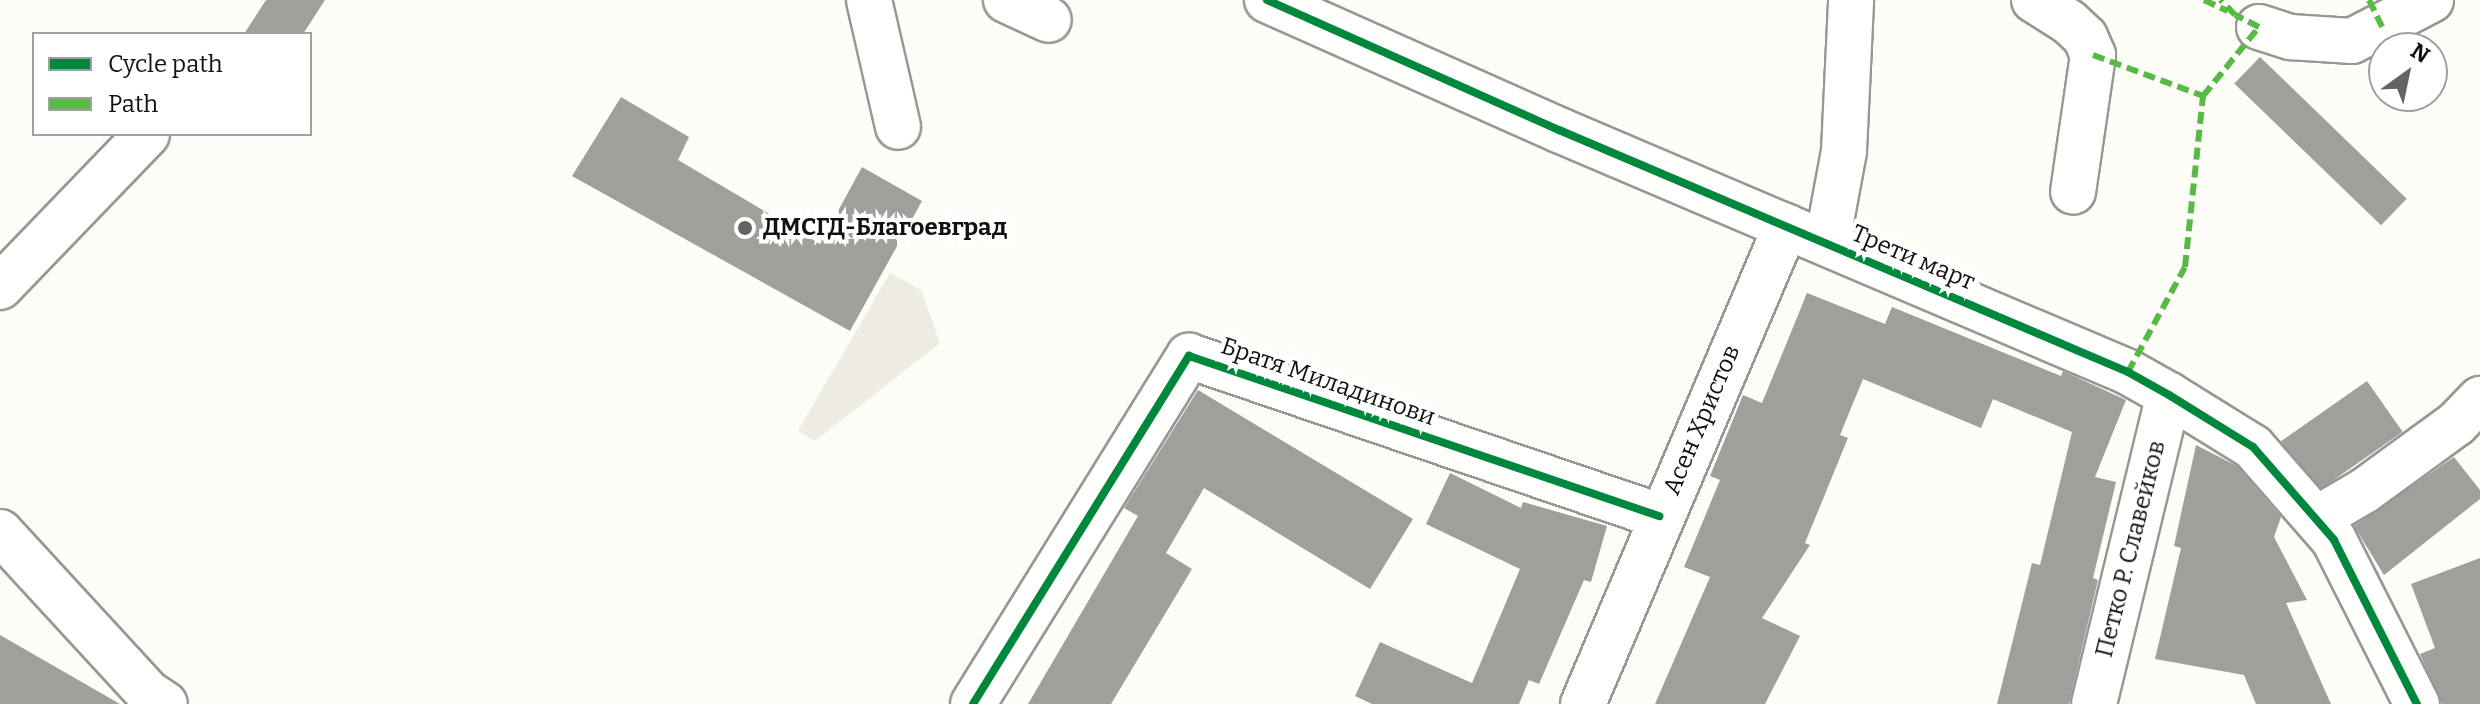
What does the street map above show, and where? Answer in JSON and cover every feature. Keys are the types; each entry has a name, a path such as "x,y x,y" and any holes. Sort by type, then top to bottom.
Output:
{"street":[{"path":"869,0 898,127"},
{"path":"1006,0 1049,20"},
{"name":"Трети март","path":"1267,0 2128,372 2169,395 2253,447 2334,540 2417,704"},
{"path":"1827,243 1844,151 1851,0"},
{"path":"2034,0 2069,22 2085,37 2093,55 2073,192"},
{"path":"2259,27 2290,37 2352,41 2431,0"},
{"path":"0,287 145,136"},
{"name":"Асен Христов","path":"1583,704 1660,516 1786,226"},
{"name":"Братя Миладинови","path":"973,704 1189,356 1660,516"},
{"name":"Петко Р. Славейков","path":"2094,704 2169,395"},
{"path":"2316,519 2364,491 2456,424 2480,399"},
{"path":"0,532 148,693 165,704"}],"shaded area":[{"path":"890,273 921,290 940,343 815,441 798,431"}],"building":[{"path":"266,0 325,0 304,32 245,32"},
{"path":"2260,57 2407,199 2381,225 2234,84"},
{"path":"621,97 689,137 678,160 820,244 862,167 922,201 850,331 572,176"},
{"path":"1807,293 1885,324 1892,307 2061,376 2063,371 2126,400 2095,477 2116,482 2093,578 2098,580 2069,704 1997,704 2032,563 2040,565 2072,432 1993,399 1981,428 1863,379 1840,435 1848,438 1805,543 1810,545 1762,618 1800,636 1765,704 1655,704 1710,577 1684,567 1720,480 1710,476 1743,395 1762,403"},
{"path":"2367,381 2403,432 2317,492 2281,441"},
{"path":"1198,390 1413,519 1370,589 1204,488 1166,553 1192,569 1111,704 1028,704 1138,516 1124,508"},
{"path":"2196,445 2237,466 2281,517 2274,537 2307,600 2286,603 2331,704 2256,704 2244,675 2155,659 2181,548 2174,546"},
{"path":"2454,457 2480,490 2480,499 2384,575 2354,526"},
{"path":"1450,473 1521,508 1523,502 1607,526 1591,582 1584,580 1539,684 1529,680 1519,704 1372,704 1355,696 1380,642 1472,683 1520,569 1426,524"},
{"path":"2480,558 2480,704 2442,704 2420,654 2435,648 2411,584"},
{"path":"0,635 120,704 0,704"}],"marked path":[{"path":"2204,0 2228,11"},
{"path":"2128,372 2185,267 2203,96 2259,27 2235,15 2221,0"},
{"path":"2369,0 2382,27"},
{"path":"2093,55 2203,96"}],"cycle path":[{"path":"1267,0 1559,130 2128,372 2169,395 2253,447 2334,540 2417,704"},
{"path":"973,704 1189,356 1660,516"}],"place":[{"name":"ДМСГД-Благоевград","path":"745,228"}]}
